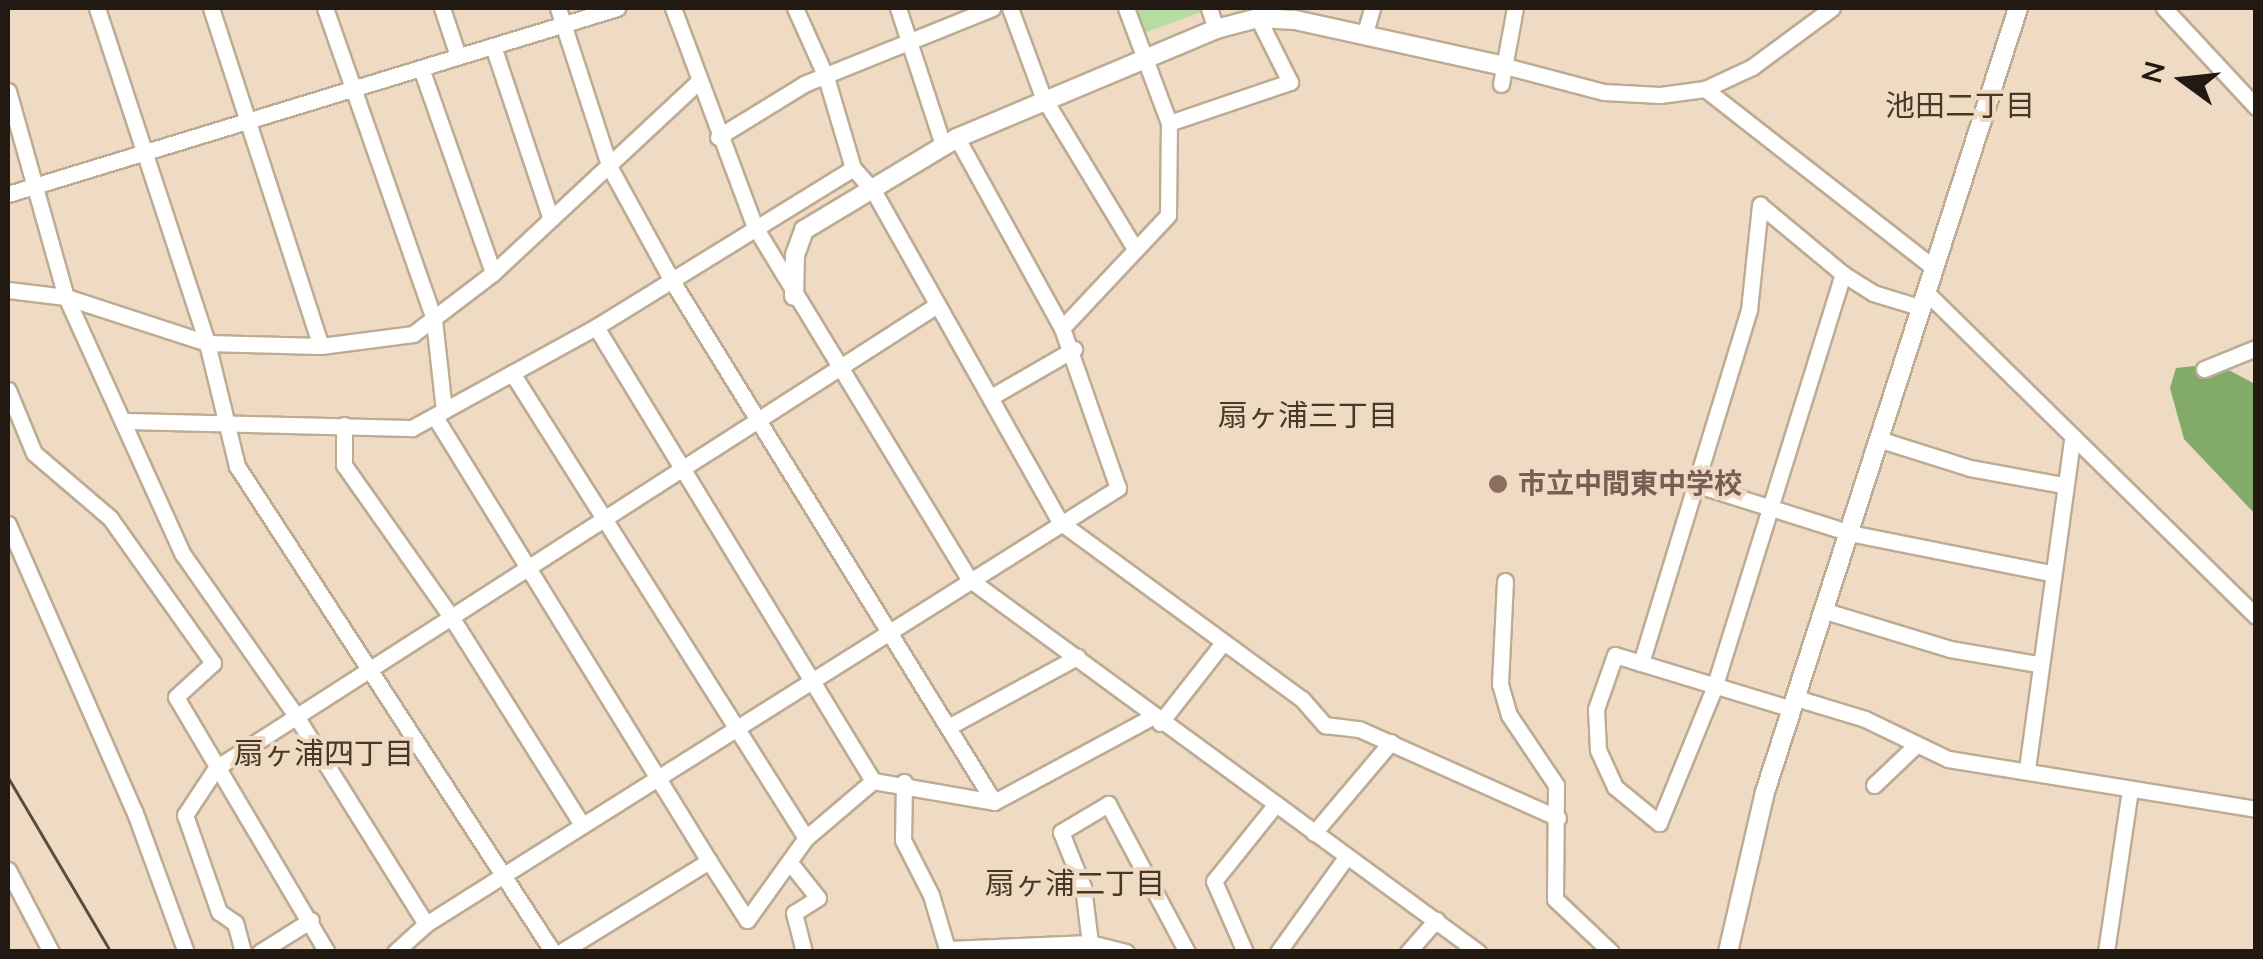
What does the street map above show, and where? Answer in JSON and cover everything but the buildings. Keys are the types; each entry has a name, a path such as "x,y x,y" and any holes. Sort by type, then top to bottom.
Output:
{"street":[{"path":"96,8 207,343 237,466 508,874 553,952"},
{"path":"211,8 321,346"},
{"path":"325,8 434,320 440,413 527,564 747,920 791,864 806,838 874,781 904,782 994,802 1156,720 1222,644"},
{"path":"442,8 458,56"},
{"path":"558,8 610,168 672,281 755,422 950,726 994,802"},
{"path":"8,194 617,8"},
{"path":"672,8 755,227 969,578 1156,720 1478,952"},
{"path":"795,8 826,77 853,168 873,190 1060,522 1302,700 1324,725 1359,729 1558,818"},
{"path":"395,952 426,924 969,578 1118,488 1074,349 950,142 898,8"},
{"path":"718,136 826,77 992,8"},
{"path":"1010,8 1043,97 1134,248"},
{"path":"1062,328 1168,215 1169,123 1126,8"},
{"path":"1210,8 1216,28"},
{"path":"1366,33 1372,8"},
{"path":"1503,75 1516,8"},
{"path":"794,296 795,255 804,230 950,142 1043,97 1216,28 1294,14 1503,75 1604,92 1660,95 1704,88 1752,67 1832,8"},
{"path":"1728,952 1822,610 1850,534 2018,8"},
{"path":"2164,8 2256,108"},
{"path":"1169,123 1290,82 1258,18"},
{"path":"493,46 552,219"},
{"path":"420,68 493,273"},
{"path":"8,290 66,298 207,343 383,343 434,320 493,273 698,82"},
{"path":"1704,88 1934,268"},
{"path":"8,91 66,298 182,553 296,716 426,924"},
{"path":"124,422 412,428 596,327 853,168"},
{"path":"1641,663 1749,310 1760,205 1843,274 1873,293 1924,300 2256,616"},
{"path":"1843,274 1714,688 1659,822 1615,788 1598,750 1596,709 1615,654 1714,688 1865,719 1948,758 2256,808"},
{"path":"242,952 235,923 219,912 185,816 216,768 527,564 937,305"},
{"path":"596,327 874,781"},
{"path":"2204,368 2256,348"},
{"path":"991,397 1074,349"},
{"path":"512,373 806,838"},
{"path":"8,390 34,453 110,518 212,663 176,697 327,952"},
{"path":"344,425 344,465 450,614 582,824"},
{"path":"1878,439 1970,468 2063,484"},
{"path":"2028,769 2038,664 2072,442"},
{"path":"1695,484 1850,534 2052,573"},
{"path":"8,524 135,813 186,952"},
{"path":"1504,582 1500,684 1509,715 1556,785 1555,899 1612,952"},
{"path":"1822,610 1950,649 2038,664"},
{"path":"950,726 1076,657"},
{"path":"1314,833 1391,742"},
{"path":"1874,785 1917,744"},
{"path":"904,782 903,840 948,950 1090,943 1126,952"},
{"path":"2106,952 2130,788"},
{"path":"1090,943 1083,887 1061,832 1108,804 1187,952"},
{"path":"1245,952 1214,881 1276,804"},
{"path":"1278,952 1347,856"},
{"path":"561,952 709,861"},
{"path":"791,864 818,898 794,913 804,952"},
{"path":"8,870 52,952"},
{"path":"260,952 311,920"},
{"path":"1408,952 1436,920"}],"green space":[{"path":"1133,8 1202,8 1204,11 1141,34"},
{"path":"2223,367 2255,384 2255,514 2184,439 2170,388 2176,368"}],"tram line":[{"path":"8,777 111,952"}],"place":[{"name":"市立中間東中学校","path":"1498,484"}],"district":[{"name":"池田二丁目","path":"1960,107"},
{"name":"扇ヶ浦三丁目","path":"1308,417"},
{"name":"扇ヶ浦四丁目","path":"324,755"},
{"name":"扇ヶ浦二丁目","path":"1075,885"}]}
